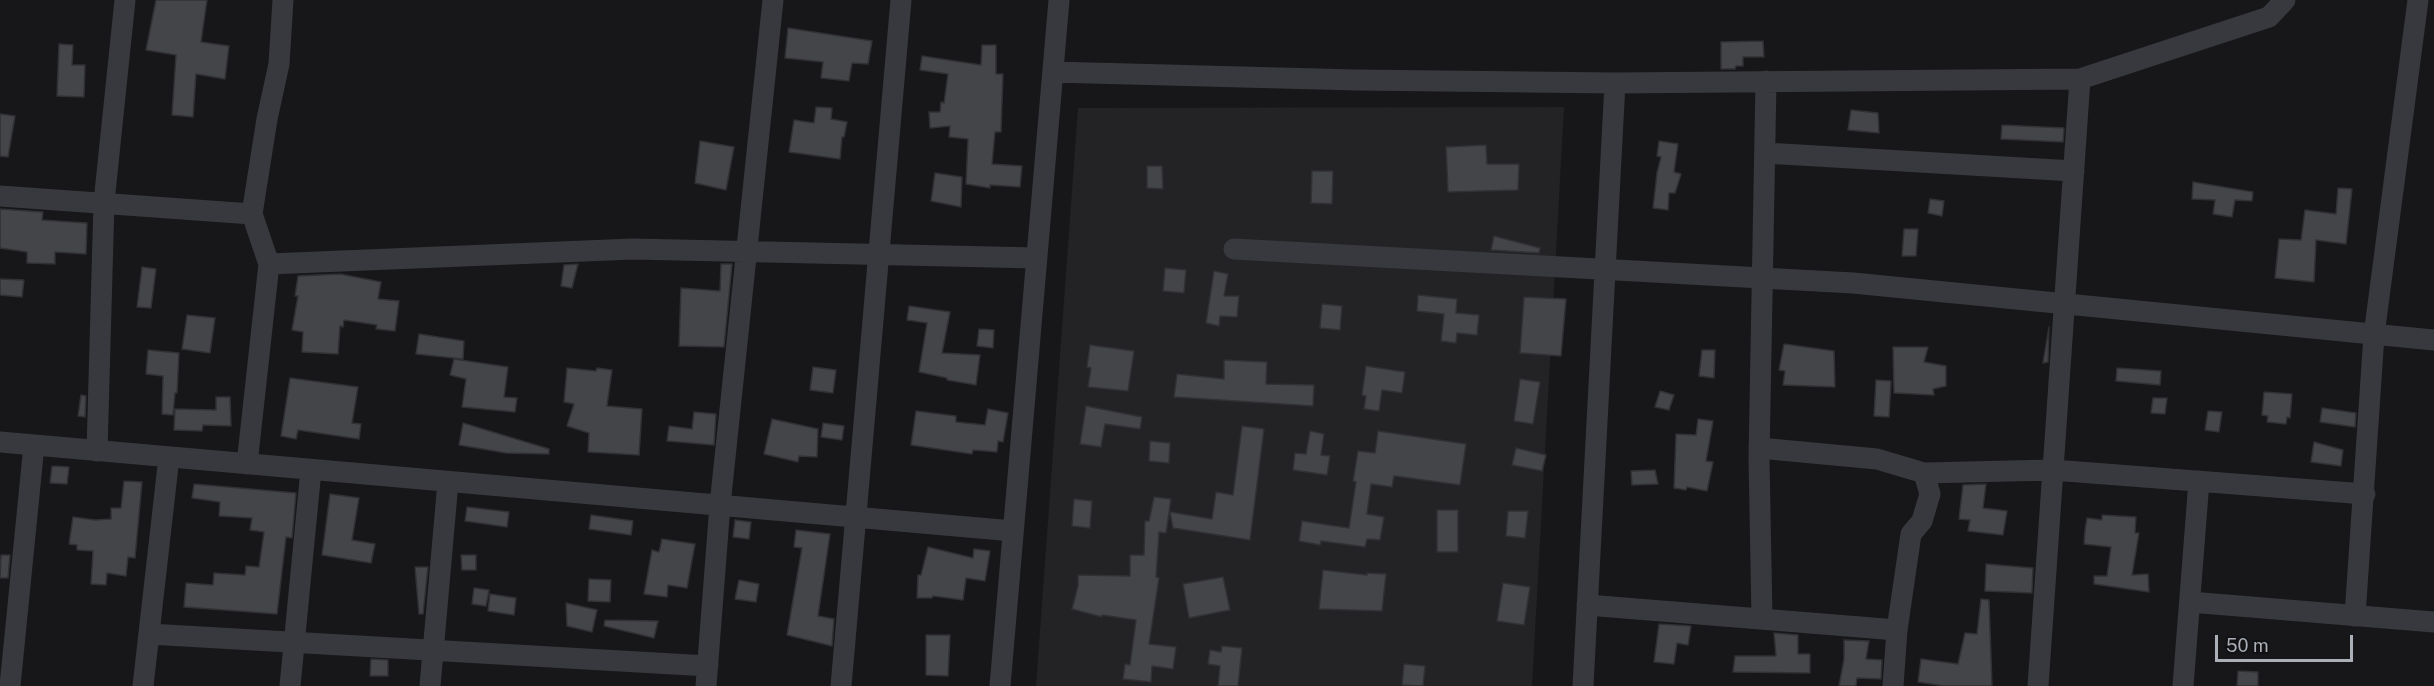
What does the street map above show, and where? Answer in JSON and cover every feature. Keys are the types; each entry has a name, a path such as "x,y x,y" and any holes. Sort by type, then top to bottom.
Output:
{"street":[{"path":"97,451 104,202 125,0"},
{"path":"247,464 269,264 252,214 267,119 279,64 283,0"},
{"path":"149,634 433,650 707,676 720,505 773,0"},
{"path":"841,686 901,0"},
{"path":"1000,686 1059,0"},
{"path":"1053,72 1615,83 2080,79 2269,17 2285,0"},
{"path":"2355,616 2374,335 2418,0"},
{"path":"2037,686 2080,79"},
{"path":"1762,619 1759,447 1766,81"},
{"path":"1583,686 1615,83"},
{"path":"1764,153 2074,171"},
{"path":"0,196 252,214"},
{"path":"269,264 633,249 1037,258"},
{"path":"1234,249 1853,283 2434,340"},
{"path":"0,442 1013,531"},
{"path":"7,673 34,445"},
{"path":"1759,447 1877,459 1924,472 2053,470 2365,494"},
{"path":"143,686 170,457"},
{"path":"290,686 311,470"},
{"path":"1893,686 1897,630 1911,534 1922,521 1930,494 1924,472"},
{"path":"2183,686 2199,481"},
{"path":"430,686 448,482"},
{"path":"2190,602 2434,622"},
{"path":"1587,605 1897,630"}],"shaded area":[{"path":"1564,107 1532,686 1036,686 1078,108"}],"building":[{"path":"156,0 207,0 201,42 229,46 225,79 196,74 193,117 172,115 176,55 146,50"},
{"path":"788,28 872,41 868,64 852,63 849,81 821,78 823,62 785,58"},
{"path":"1763,41 1764,57 1743,57 1743,66 1736,66 1735,69 1721,69 1721,42"},
{"path":"59,44 73,45 72,65 85,65 84,97 57,96"},
{"path":"982,45 996,45 996,74 1003,74 1001,132 995,132 992,164 1022,166 1020,187 990,185 990,188 966,184 968,139 949,137 950,126 930,128 929,112 940,112 941,102 944,103 948,74 920,70 922,56 981,65"},
{"path":"816,107 832,108 831,119 847,122 844,137 842,137 840,159 789,152 794,120 814,123"},
{"path":"1851,110 1878,113 1879,133 1848,130"},
{"path":"0,114 15,116 8,157 0,156"},
{"path":"2002,125 2064,128 2063,142 2001,139"},
{"path":"700,141 734,147 726,190 695,183"},
{"path":"1659,141 1678,144 1674,172 1681,174 1675,193 1669,193 1668,210 1653,208 1661,157 1657,156"},
{"path":"1486,145 1487,164 1519,164 1518,190 1448,192 1446,147"},
{"path":"1147,166 1162,166 1163,189 1147,188"},
{"path":"1312,171 1333,171 1332,204 1311,203"},
{"path":"935,173 962,177 961,207 931,201"},
{"path":"2193,182 2253,192 2252,201 2235,200 2232,217 2213,214 2215,200 2192,199"},
{"path":"2338,188 2352,189 2346,244 2316,240 2314,282 2275,278 2279,239 2301,240 2305,210 2336,214"},
{"path":"1930,199 1944,201 1942,216 1928,213"},
{"path":"0,209 43,212 42,220 87,223 86,254 55,252 55,264 27,263 27,252 0,248"},
{"path":"1904,229 1918,229 1916,256 1902,256"},
{"path":"1494,236 1540,248 1539,253 1491,250"},
{"path":"578,264 572,288 561,286 564,265"},
{"path":"721,264 732,264 724,347 679,346 681,288 720,291"},
{"path":"142,267 156,269 151,308 137,307"},
{"path":"1165,268 1186,270 1184,293 1163,291"},
{"path":"1214,271 1228,274 1224,296 1239,296 1237,317 1220,316 1219,326 1206,323"},
{"path":"340,274 381,282 378,299 399,301 395,331 376,329 377,325 344,320 343,327 340,326 338,354 302,352 303,332 292,330 298,296 295,296 298,276"},
{"path":"0,279 24,280 22,297 0,295"},
{"path":"1418,295 1457,299 1456,313 1479,315 1477,335 1457,333 1456,343 1441,341 1444,314 1417,311"},
{"path":"1524,297 1566,299 1561,356 1520,353"},
{"path":"1322,304 1342,306 1340,330 1320,328"},
{"path":"909,306 950,312 942,353 980,355 976,385 919,372 927,323 907,320"},
{"path":"187,315 215,318 210,353 182,349"},
{"path":"2049,327 2048,362 2043,363"},
{"path":"979,329 994,330 993,348 977,346"},
{"path":"419,334 464,341 463,359 416,354"},
{"path":"1784,344 1834,351 1835,387 1783,385 1785,371 1779,370"},
{"path":"1090,345 1134,351 1128,391 1088,387 1091,368 1087,367"},
{"path":"1893,347 1928,347 1924,362 1946,366 1946,386 1933,389 1934,395 1894,393"},
{"path":"148,350 179,353 177,393 175,393 173,415 162,414 163,376 146,374"},
{"path":"1702,350 1715,350 1714,378 1699,376"},
{"path":"454,359 508,367 504,397 517,398 515,412 462,407 466,379 450,375"},
{"path":"1224,360 1267,362 1266,384 1314,385 1313,406 1174,397 1177,374 1224,379"},
{"path":"1366,366 1405,372 1402,393 1382,390 1379,411 1364,409 1366,396 1362,395"},
{"path":"813,367 836,370 833,393 810,390"},
{"path":"567,368 612,370 607,406 642,409 639,455 588,452 589,433 567,426 574,404 564,402"},
{"path":"2117,368 2161,371 2160,385 2116,381"},
{"path":"290,378 358,387 352,423 361,424 359,439 298,430 296,439 281,436"},
{"path":"1520,379 1540,382 1533,424 1514,421"},
{"path":"1876,380 1891,381 1889,417 1874,416"},
{"path":"1660,391 1674,395 1669,410 1655,407"},
{"path":"2264,392 2292,394 2290,418 2287,417 2286,424 2267,422 2268,416 2262,415"},
{"path":"81,395 86,396 85,417 78,416"},
{"path":"216,397 230,397 231,426 203,425 202,431 174,430 175,409 216,410"},
{"path":"2153,398 2167,398 2165,414 2151,413"},
{"path":"1086,406 1142,417 1140,429 1105,424 1101,447 1080,444"},
{"path":"2322,408 2356,413 2355,427 2320,422"},
{"path":"988,409 1008,413 1003,442 998,441 997,452 973,450 972,454 911,445 916,411 956,416 956,422 985,425"},
{"path":"2208,411 2222,412 2219,432 2205,430"},
{"path":"694,412 716,414 714,445 667,441 669,426 692,429"},
{"path":"772,419 818,429 817,457 799,456 798,462 764,454"},
{"path":"1698,419 1713,421 1706,461 1713,462 1707,491 1687,487 1686,490 1674,488 1676,434 1696,435"},
{"path":"463,423 549,449 549,454 506,453 459,445"},
{"path":"823,423 844,426 842,440 821,437"},
{"path":"1242,426 1264,429 1250,540 1173,528 1170,512 1212,519 1216,492 1233,495"},
{"path":"1310,431 1324,434 1321,455 1330,456 1327,475 1293,470 1295,453 1306,454"},
{"path":"1378,431 1466,444 1460,485 1394,476 1392,487 1371,484 1367,514 1384,517 1380,540 1367,539 1365,547 1321,541 1320,545 1299,541 1302,521 1349,528 1358,451 1375,453"},
{"path":"1150,441 1170,443 1169,463 1149,461"},
{"path":"2314,442 2343,450 2341,466 2311,462"},
{"path":"1516,448 1546,455 1542,471 1512,465"},
{"path":"52,466 69,467 67,484 50,483"},
{"path":"1655,470 1658,484 1632,485 1631,471"},
{"path":"124,481 142,482 135,558 128,557 126,576 107,573 106,585 91,584 93,551 77,550 77,545 69,544 73,517 95,520 111,519 111,508 121,508"},
{"path":"194,484 296,493 292,538 286,537 277,614 184,607 186,583 213,585 214,573 245,575 246,566 259,567 264,532 250,530 252,518 219,516 220,502 192,498"},
{"path":"1986,484 1983,508 2007,511 2003,535 1968,531 1970,520 1959,519 1963,485"},
{"path":"330,494 359,498 352,540 375,544 371,563 322,555"},
{"path":"1154,497 1171,499 1166,533 1159,532 1156,577 1159,578 1149,644 1176,647 1173,669 1152,666 1151,682 1123,679 1125,664 1130,665 1136,620 1102,615 1102,617 1072,609 1078,586 1078,575 1130,576 1130,555 1144,555 1145,521 1149,521"},
{"path":"1074,499 1092,501 1090,528 1072,526"},
{"path":"467,507 509,512 507,527 465,521"},
{"path":"1437,510 1458,510 1458,552 1437,552"},
{"path":"1508,511 1528,511 1525,538 1506,536"},
{"path":"591,515 633,521 631,535 589,529"},
{"path":"2102,515 2136,517 2135,533 2139,533 2132,575 2148,574 2149,592 2094,584 2094,576 2107,576 2111,547 2084,544 2085,530 2087,518 2102,520"},
{"path":"735,520 751,522 749,539 733,537"},
{"path":"796,530 830,534 818,616 834,619 832,646 787,635 802,548 794,547"},
{"path":"662,539 695,544 687,588 668,585 667,597 644,594 652,550 659,552"},
{"path":"928,547 973,558 974,549 990,551 985,581 966,578 963,600 933,596 932,598 917,598 918,575 921,575"},
{"path":"1,555 10,555 8,578 0,578"},
{"path":"461,555 476,555 476,570 462,570"},
{"path":"1986,564 2033,568 2032,593 1985,591"},
{"path":"415,567 428,567 423,614 419,614"},
{"path":"1323,570 1367,575 1367,573 1386,574 1382,611 1319,609"},
{"path":"1223,577 1230,610 1189,618 1183,584"},
{"path":"589,579 611,580 610,602 588,601"},
{"path":"739,580 759,584 756,602 735,599"},
{"path":"1503,583 1530,587 1524,625 1497,621"},
{"path":"474,588 489,590 486,606 472,604"},
{"path":"490,594 516,598 514,615 488,611"},
{"path":"1981,599 1989,600 1992,686 1944,686 1918,682 1921,659 1958,664 1965,633 1977,634"},
{"path":"566,603 597,610 592,632 567,626"},
{"path":"605,620 658,621 654,638 604,626"},
{"path":"1659,624 1691,626 1688,645 1677,643 1674,664 1654,662"},
{"path":"1774,633 1798,635 1798,654 1810,654 1810,673 1733,672 1735,656 1776,656"},
{"path":"926,635 950,635 948,676 926,675"},
{"path":"1844,640 1869,641 1866,659 1882,660 1881,679 1857,678 1856,686 1839,686 1844,659"},
{"path":"1222,646 1242,648 1238,686 1218,686 1220,666 1208,664 1210,650 1221,652"},
{"path":"371,659 388,660 388,676 370,676"},
{"path":"1404,664 1425,666 1423,686 1402,685"},
{"path":"2238,671 2258,672 2258,686 2237,686"}]}
